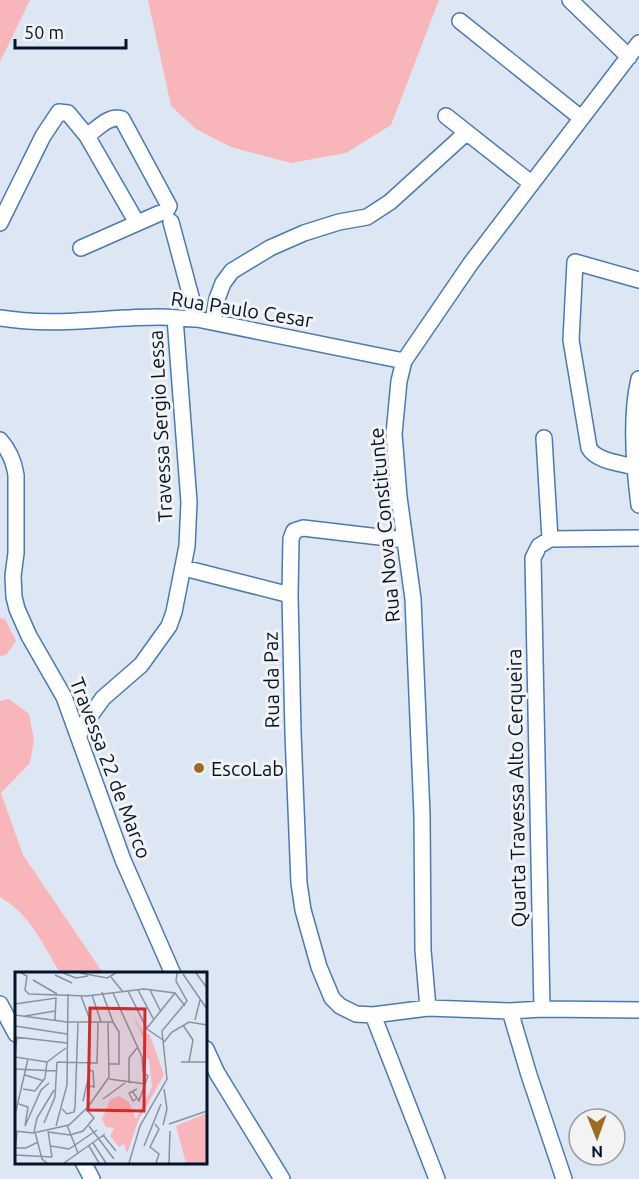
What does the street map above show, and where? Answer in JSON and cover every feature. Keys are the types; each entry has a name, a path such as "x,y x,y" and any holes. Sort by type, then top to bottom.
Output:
{"street":[{"path":"570,0 629,57"},
{"path":"460,21 581,117"},
{"name":"Rua Nova Constitunte","path":"428,1008 423,951 422,816 414,620 396,477 394,434 398,390 404,361 471,262 639,43"},
{"path":"0,223 43,136 59,112 68,112 87,136 137,223"},
{"path":"446,116 531,183"},
{"path":"87,136 112,118 122,119 168,203 169,216 197,319"},
{"path":"213,322 216,299 223,282 232,271 270,248 304,233 339,222 367,217 390,202 466,133"},
{"path":"81,248 137,223 169,216"},
{"path":"634,467 598,457 589,448 578,370 573,352 571,326 575,262 639,280"},
{"name":"Rua Paulo Cesar","path":"0,318 41,322 84,322 142,317 197,319 404,361"},
{"name":"Travessa Sergio Lessa","path":"79,735 103,698 141,665 169,626 183,568 187,546 189,502 175,318"},
{"path":"639,379 634,467 639,505"},
{"path":"544,438 550,538 639,538"},
{"name":"Travessa 22 de Marco","path":"0,440 15,465 16,554 13,576 17,609 29,636 60,689 79,735 123,860 172,972"},
{"name":"Rua da Paz","path":"373,1015 356,1014 340,1006 332,998 319,967 303,910 299,883 290,595 291,539 297,529 405,540"},
{"name":"Quarta Travessa Alto Cerqueira","path":"542,1009 531,567 539,546 550,538"},
{"path":"183,568 290,595"},
{"path":"0,1004 15,1032"},
{"path":"437,1179 373,1015 428,1008 510,1011 639,1010"},
{"path":"510,1011 564,1179"},
{"path":"207,1051 217,1073 282,1179"},
{"path":"84,1164 92,1179"}],"shaded area":[{"path":"0,0 30,0 0,62"},
{"path":"148,0 439,0 391,125 346,153 291,163 231,147 196,129 171,106"},
{"path":"0,618 5,619 16,641 6,655 0,656"},
{"path":"9,699 29,714 34,740 30,763 1,793 23,855 102,972 59,972 28,921 0,897 0,701"}],"place":[{"name":"EscoLab","path":"199,768"}]}
